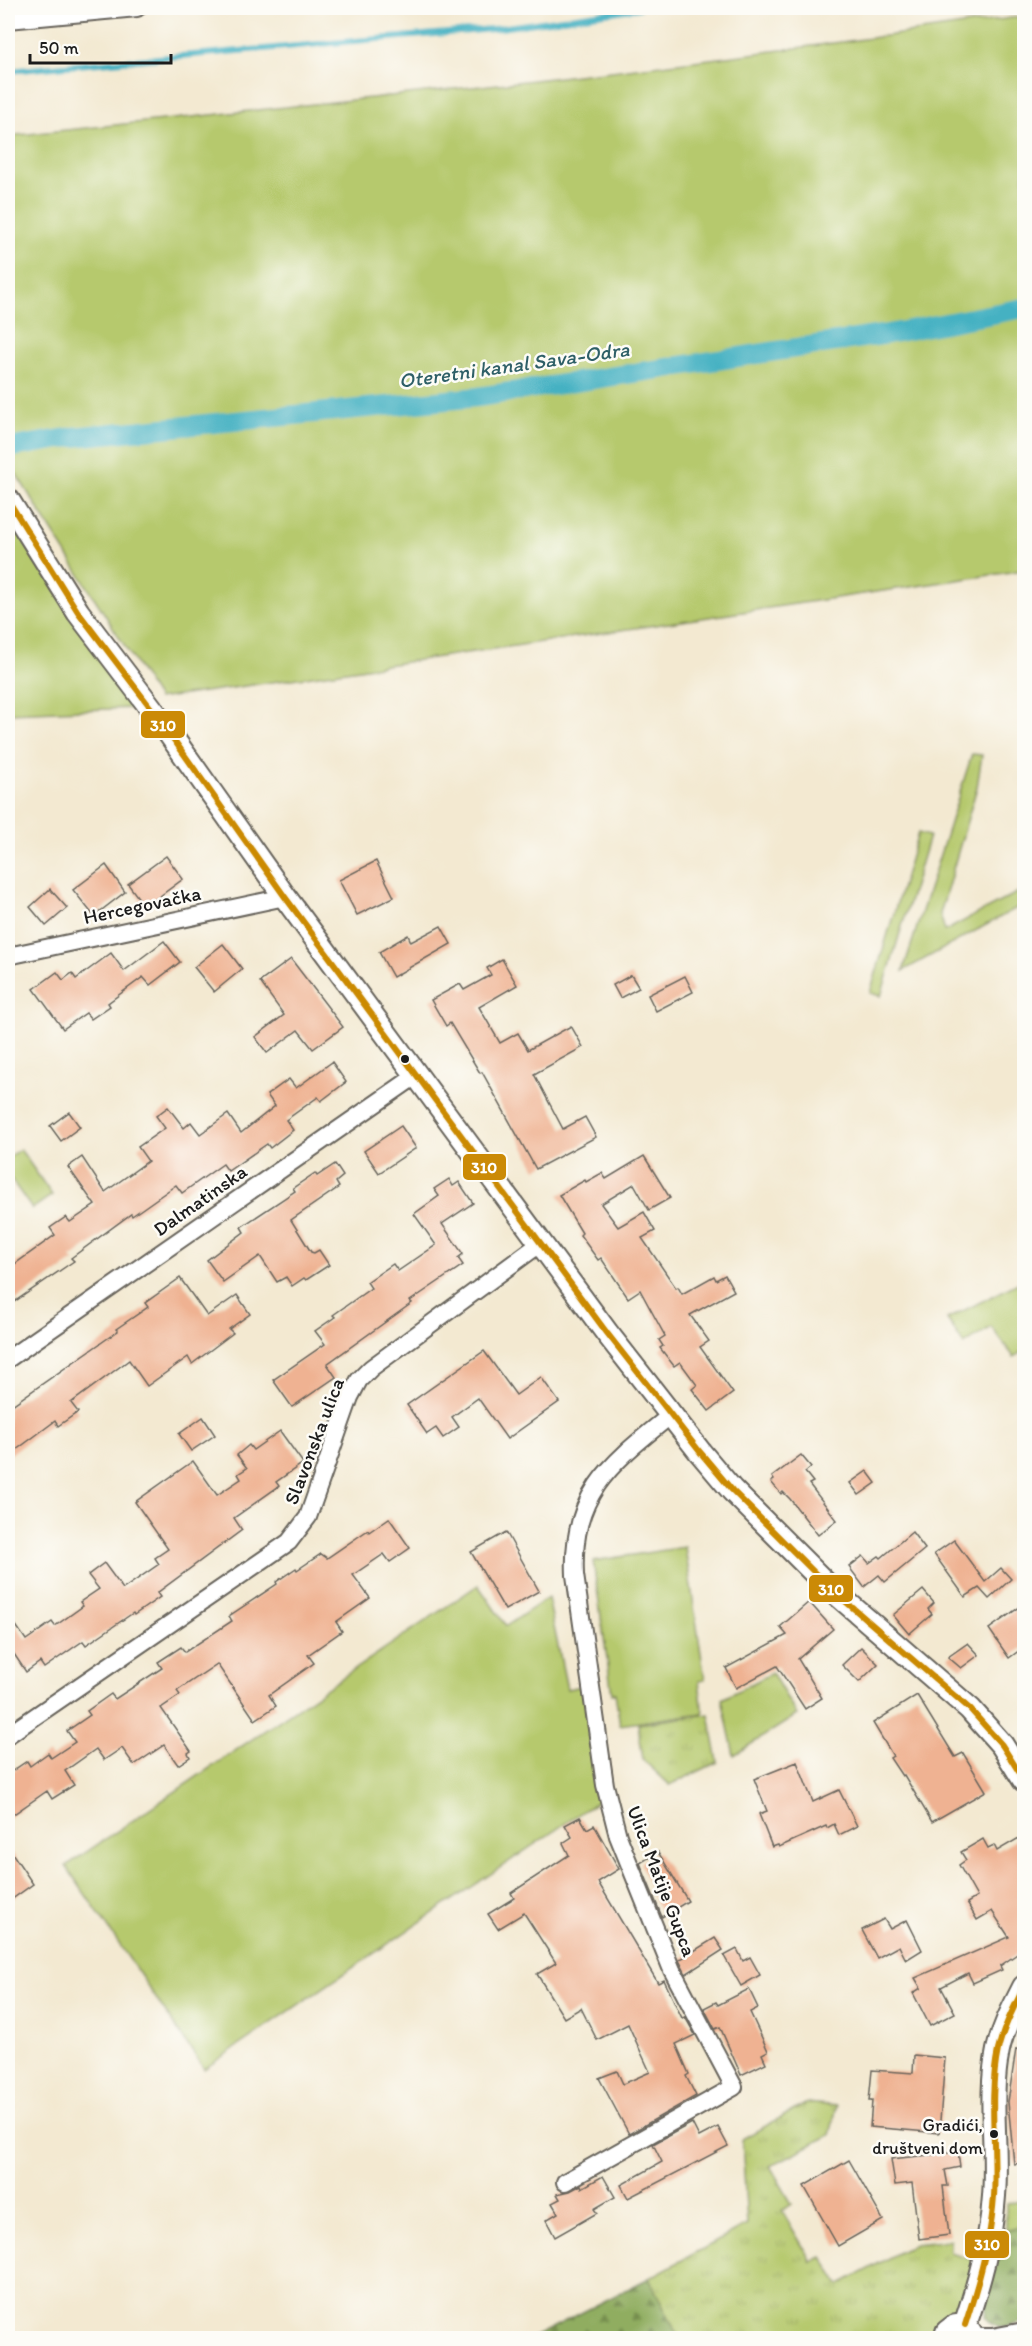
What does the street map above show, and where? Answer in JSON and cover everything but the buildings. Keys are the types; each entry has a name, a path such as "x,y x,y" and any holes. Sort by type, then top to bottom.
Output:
{"street":[{"path":"8,20 43,12 137,8"},
{"path":"8,500 78,612 160,720 285,897 671,1415 732,1490 831,1589 970,1709 1002,1745 1024,1780"},
{"name":"Hercegovačka","path":"8,956 285,897"},
{"name":"Dalmatinska","path":"8,1359 417,1075"},
{"name":"Slavonska ulica","path":"8,1735 289,1542 308,1518 350,1397 359,1380 393,1350 541,1243"},
{"name":"Ulica Matije Gupca","path":"565,2182 734,2087 672,1970 618,1836 605,1785 575,1575 574,1551 577,1527 585,1503 610,1467 671,1415"},
{"path":"970,2334 993,2217 994,2077 999,2049 1010,2014 1024,1987"},
{"path":"946,2338 947,2332 956,2325 970,2334 992,2337 1024,2331"}],"green space":[{"path":"1024,16 1024,570 158,699 8,461 8,136 644,67"},
{"path":"8,512 133,708 8,713"},
{"path":"972,754 982,755 977,787 940,914 945,931 1024,889 1024,904 903,971"},
{"path":"918,833 929,836 881,996 870,993"},
{"path":"20,1149 52,1195 32,1209 8,1175 8,1158"},
{"path":"1024,1280 1024,1350 1014,1357 991,1327 964,1345 947,1319"},
{"path":"685,1547 705,1680 699,1681 703,1713 620,1725 615,1693 612,1694 593,1561"},
{"path":"478,1585 506,1626 548,1598 567,1689 582,1686 601,1799 204,2069 66,1866"},
{"path":"772,1673 797,1715 734,1755 722,1699"},
{"path":"709,1714 718,1762 670,1785 643,1760 638,1724"},
{"path":"807,2103 837,2106 830,2135 770,2166 792,2204 782,2211 812,2262 822,2257 839,2285 914,2244 950,2240 950,2253 973,2260 972,2270 962,2301 940,2338 679,2338 649,2278 747,2225 742,2139"},
{"path":"1024,2200 1024,2225 1006,2230 1006,2204"},
{"path":"1024,2225 1024,2322 1008,2326 993,2325 985,2317 987,2295 1006,2230"},
{"path":"649,2278 679,2338 532,2338"}],"waterway":[{"path":"8,71 493,29 639,8"},
{"name":"Oteretni kanal Sava-Odra","path":"8,448 73,437 478,397 888,334 1024,308"}],"transit line":[{"name":"310","path":"8,500 78,612 157,716 285,897 607,1333 700,1452 732,1490 831,1589 970,1709 1002,1745 1024,1780"},
{"name":"310","path":"965,2325 984,2261 994,2196 993,2105 998,2050 1024,1987"}],"place":[{"name":"Gradići, društveni dom","path":"994,2134"}]}
